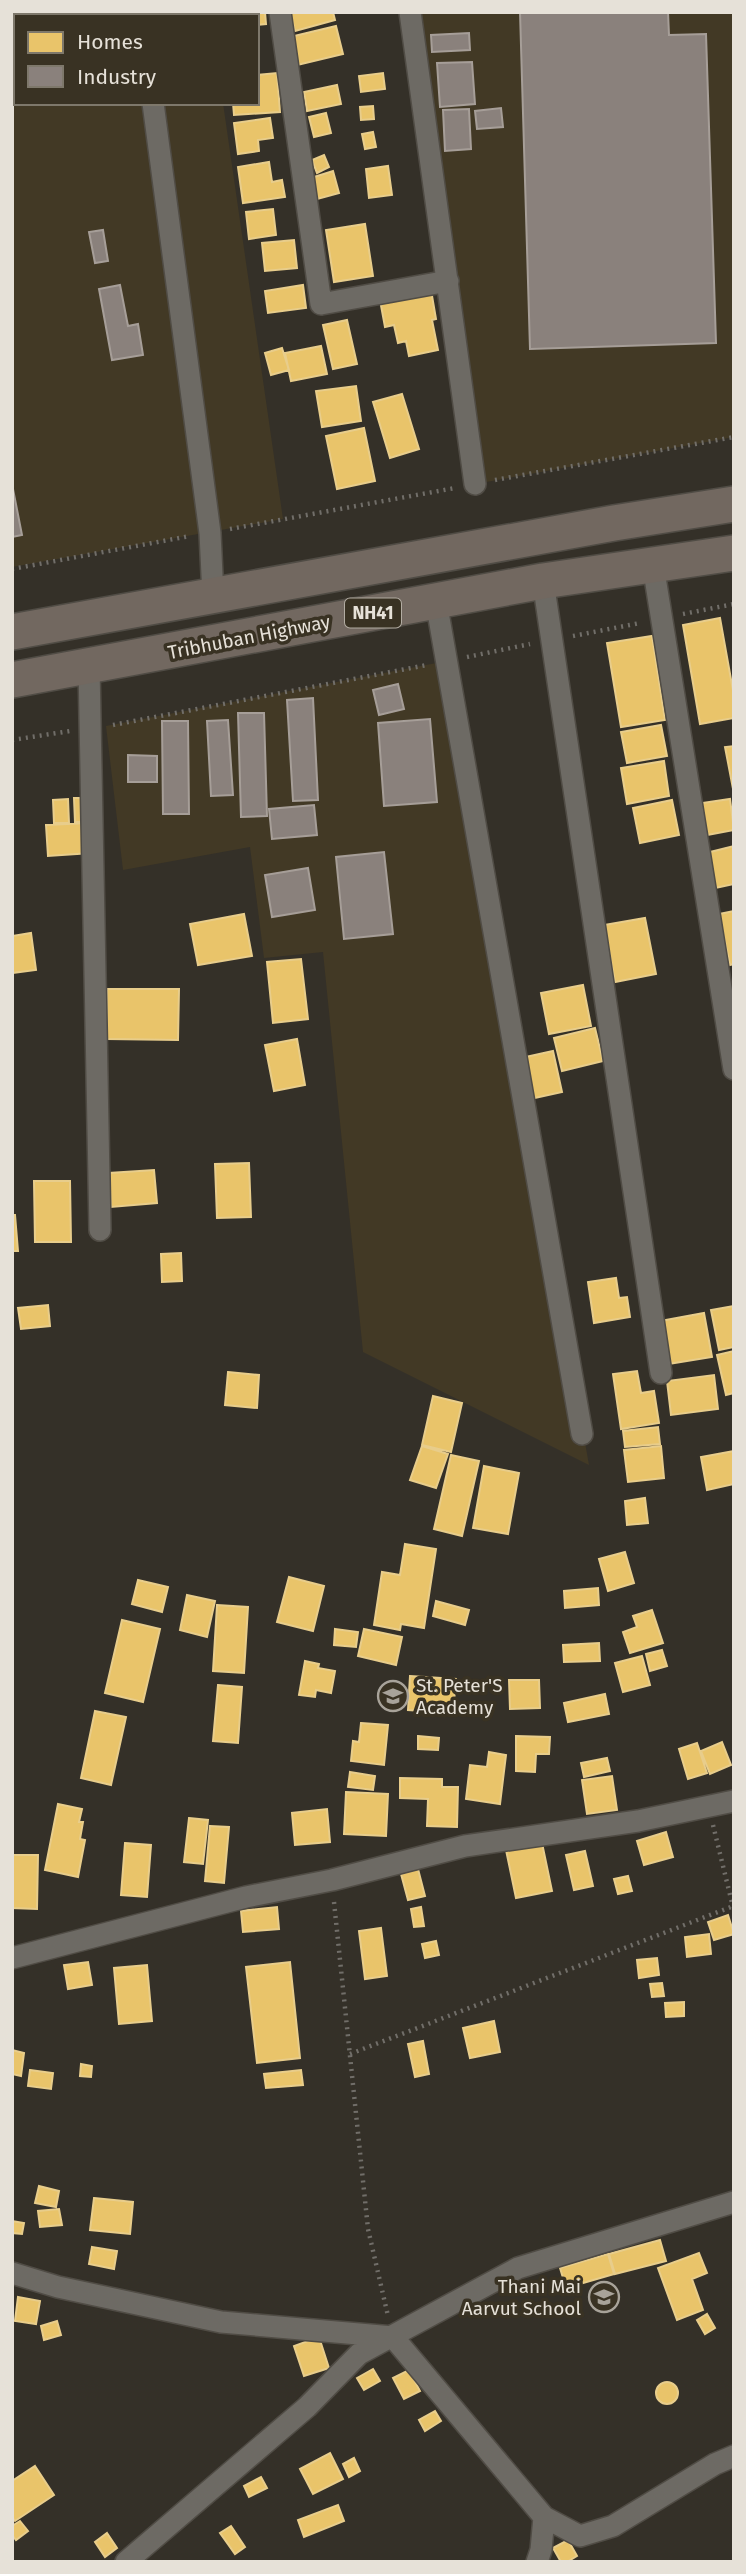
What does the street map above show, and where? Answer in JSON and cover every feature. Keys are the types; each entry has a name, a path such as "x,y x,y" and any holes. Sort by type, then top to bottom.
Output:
{"highway":[{"name":"NH41","path":"12,632 600,525 734,504"},
{"name":"Tribhuban Highway","path":"12,680 542,581 734,552"}],"street":[{"path":"279,12 321,304 448,281"},
{"path":"410,12 475,484"},
{"path":"153,105 210,533 213,596"},
{"path":"653,565 734,1069"},
{"path":"542,581 661,1373"},
{"path":"436,601 582,1434"},
{"path":"89,667 100,1230"},
{"path":"12,1958 246,1897 332,1880 464,1846 638,1821 734,1801"},
{"path":"126,2562 307,2407 359,2354 518,2269 734,2202"},
{"path":"12,2273 58,2287 220,2322 393,2336 544,2517 580,2536 613,2526 734,2456"},
{"path":"537,2562 541,2550 544,2517"}],"path":[{"path":"12,569 734,437"},
{"path":"12,740 90,728 447,661 734,604"},
{"path":"350,2054 733,1907 709,1808"},
{"path":"332,1880 368,2229 393,2336"}],"shaded area":[{"path":"12,12 212,12 14,14 14,105 223,105 283,519 12,567"},
{"path":"410,12 734,12 734,437 475,484"},
{"path":"447,661 589,1465 363,1352 323,952 264,958 250,847 123,870 106,726"}],"building: Homes":[{"path":"265,12 266,24 259,25 259,14 215,14"},
{"path":"290,12 333,12 335,20 295,31"},
{"path":"336,26 343,54 297,65 290,37"},
{"path":"277,73 280,112 234,115 233,105 259,105 259,75"},
{"path":"383,73 385,89 361,92 359,76"},
{"path":"337,85 341,104 307,111 304,92"},
{"path":"373,106 374,119 361,120 360,107"},
{"path":"326,113 331,133 314,137 309,117"},
{"path":"270,118 273,138 258,140 259,151 238,154 234,123"},
{"path":"373,132 376,147 365,149 362,134"},
{"path":"324,155 329,167 317,173 312,160"},
{"path":"269,162 272,182 282,180 285,197 243,203 238,167"},
{"path":"388,166 392,195 369,198 366,169"},
{"path":"333,171 339,193 317,199 311,178"},
{"path":"273,209 276,235 249,239 246,212"},
{"path":"365,224 373,276 334,282 326,230"},
{"path":"294,240 297,268 265,271 262,243"},
{"path":"303,285 306,308 268,313 265,291"},
{"path":"431,290 436,319 432,320 438,350 409,356 406,341 398,343 394,325 385,327 380,300"},
{"path":"347,320 357,364 333,369 323,325"},
{"path":"321,346 327,374 291,381 285,353"},
{"path":"282,348 289,370 271,375 265,353"},
{"path":"356,386 361,421 322,427 316,391"},
{"path":"402,394 419,449 390,458 373,402"},
{"path":"364,428 375,481 337,489 326,436"},
{"path":"720,618 734,696 734,718 700,724 683,625"},
{"path":"652,636 665,720 621,727 607,643"},
{"path":"661,725 667,756 627,763 621,732"},
{"path":"734,746 734,794 725,747"},
{"path":"664,761 669,796 627,804 621,768"},
{"path":"74,798 87,798 88,822 75,822"},
{"path":"68,799 69,823 54,823 53,800"},
{"path":"730,799 734,830 707,835 702,803"},
{"path":"672,800 679,835 640,843 633,808"},
{"path":"88,823 91,853 48,856 46,825"},
{"path":"734,846 734,884 715,888 706,853"},
{"path":"734,911 734,964 730,965 719,914"},
{"path":"244,914 252,956 198,965 190,924"},
{"path":"645,918 656,974 615,982 604,925"},
{"path":"31,933 36,970 12,973 12,936"},
{"path":"301,959 308,1019 273,1023 267,962"},
{"path":"583,985 591,1026 549,1034 541,993"},
{"path":"107,989 179,989 178,1040 107,1039"},
{"path":"595,1028 603,1061 562,1071 554,1038"},
{"path":"297,1039 305,1085 274,1091 265,1045"},
{"path":"553,1051 562,1092 530,1099 521,1058"},
{"path":"249,1163 251,1217 217,1218 215,1164"},
{"path":"154,1170 157,1203 111,1207 109,1173"},
{"path":"34,1181 70,1181 71,1242 35,1242"},
{"path":"12,1215 15,1215 18,1251 12,1251"},
{"path":"181,1253 182,1281 162,1282 161,1254"},
{"path":"616,1278 619,1298 627,1297 630,1317 594,1323 588,1282"},
{"path":"48,1305 50,1326 21,1329 18,1308"},
{"path":"734,1306 734,1347 719,1350 711,1310"},
{"path":"704,1313 712,1357 668,1364 660,1321"},
{"path":"734,1351 734,1393 726,1395 717,1355"},
{"path":"637,1371 641,1393 654,1391 659,1423 621,1429 613,1374"},
{"path":"228,1372 259,1375 257,1408 225,1405"},
{"path":"714,1375 718,1409 671,1415 667,1381"},
{"path":"433,1396 462,1403 451,1452 422,1445"},
{"path":"658,1427 660,1444 625,1447 623,1431"},
{"path":"422,1446 448,1454 436,1488 410,1480"},
{"path":"661,1446 664,1478 628,1482 624,1450"},
{"path":"734,1451 734,1484 707,1490 701,1457"},
{"path":"451,1455 479,1461 462,1536 434,1529"},
{"path":"484,1466 519,1473 508,1534 473,1528"},
{"path":"645,1498 648,1523 627,1525 625,1501"},
{"path":"405,1544 436,1549 424,1628 401,1624 400,1630 374,1625 382,1572 400,1575"},
{"path":"625,1552 634,1583 608,1591 599,1559"},
{"path":"289,1577 324,1586 313,1631 277,1622"},
{"path":"138,1580 168,1587 162,1612 132,1604"},
{"path":"598,1588 599,1605 565,1608 564,1591"},
{"path":"187,1595 215,1601 207,1637 180,1630"},
{"path":"436,1601 469,1610 465,1625 433,1616"},
{"path":"217,1605 248,1607 244,1673 213,1671"},
{"path":"652,1610 663,1643 630,1653 623,1632 637,1627 633,1616"},
{"path":"122,1620 160,1629 143,1702 105,1693"},
{"path":"335,1629 358,1632 356,1647 334,1645"},
{"path":"364,1629 402,1637 396,1665 358,1656"},
{"path":"599,1643 600,1661 564,1662 563,1645"},
{"path":"662,1650 667,1666 650,1671 646,1654"},
{"path":"642,1656 650,1685 623,1692 615,1663"},
{"path":"305,1661 319,1664 318,1668 335,1671 331,1693 316,1690 315,1697 299,1695"},
{"path":"410,1676 456,1679 453,1713 408,1710"},
{"path":"509,1680 539,1680 540,1708 510,1709"},
{"path":"218,1685 242,1687 238,1743 213,1741"},
{"path":"605,1694 609,1714 568,1722 564,1703"},
{"path":"95,1711 126,1717 111,1785 81,1778"},
{"path":"361,1723 388,1725 384,1765 351,1761 353,1741 359,1742"},
{"path":"418,1736 439,1738 438,1750 418,1749"},
{"path":"516,1736 550,1737 549,1754 536,1754 535,1772 516,1771"},
{"path":"722,1742 731,1765 710,1774 701,1751"},
{"path":"697,1743 707,1773 688,1779 679,1749"},
{"path":"489,1752 506,1755 500,1804 466,1799 470,1765 487,1767"},
{"path":"607,1758 610,1771 584,1777 581,1763"},
{"path":"350,1772 375,1776 373,1790 348,1787"},
{"path":"612,1776 617,1810 587,1814 582,1780"},
{"path":"400,1778 442,1779 442,1787 458,1787 457,1827 427,1826 428,1799 400,1798"},
{"path":"346,1792 388,1794 386,1836 344,1834"},
{"path":"58,1804 82,1809 79,1822 83,1822 80,1839 85,1840 78,1877 45,1870"},
{"path":"327,1809 330,1842 295,1845 292,1813"},
{"path":"189,1818 208,1820 203,1864 184,1862"},
{"path":"210,1826 229,1827 224,1883 205,1881"},
{"path":"666,1832 673,1857 644,1865 637,1841"},
{"path":"125,1843 151,1845 147,1897 121,1895"},
{"path":"542,1843 552,1891 516,1898 506,1850"},
{"path":"585,1851 593,1886 574,1890 566,1855"},
{"path":"12,1855 38,1855 37,1909 12,1908"},
{"path":"418,1869 425,1896 408,1900 401,1874"},
{"path":"628,1876 632,1891 618,1894 614,1879"},
{"path":"277,1907 279,1929 243,1932 241,1911"},
{"path":"421,1907 424,1926 414,1927 411,1909"},
{"path":"728,1915 734,1934 714,1940 708,1922"},
{"path":"381,1928 387,1976 365,1979 359,1931"},
{"path":"709,1934 711,1954 687,1957 685,1937"},
{"path":"436,1941 439,1955 425,1958 422,1944"},
{"path":"657,1958 659,1975 639,1978 637,1960"},
{"path":"88,1962 92,1985 68,1989 64,1965"},
{"path":"290,1962 300,2058 257,2063 246,1967"},
{"path":"147,1965 152,2021 119,2024 114,1968"},
{"path":"662,1983 664,1996 652,1997 650,1984"},
{"path":"684,2002 684,2016 666,2017 665,2003"},
{"path":"494,2021 500,2052 470,2058 463,2028"},
{"path":"423,2041 429,2074 415,2077 408,2044"},
{"path":"12,2050 24,2053 21,2076 12,2074"},
{"path":"81,2064 92,2066 91,2077 80,2076"},
{"path":"30,2070 53,2073 51,2089 28,2086"},
{"path":"301,2070 303,2085 266,2088 264,2074"},
{"path":"39,2186 59,2191 56,2207 35,2203"},
{"path":"94,2198 133,2202 130,2234 90,2230"},
{"path":"59,2209 62,2225 40,2227 38,2211"},
{"path":"12,2221 24,2223 22,2234 12,2233"},
{"path":"660,2240 666,2261 615,2274 609,2254"},
{"path":"92,2247 117,2251 114,2269 89,2264"},
{"path":"699,2253 707,2273 692,2279 703,2310 677,2320 658,2268"},
{"path":"608,2254 614,2274 566,2288 560,2268"},
{"path":"18,2297 40,2301 36,2324 15,2321"},
{"path":"707,2314 715,2328 705,2334 697,2320"},
{"path":"57,2321 61,2335 44,2340 41,2326"},
{"path":"319,2337 329,2368 304,2376 294,2346"},
{"path":"373,2369 380,2381 364,2390 357,2378"},
{"path":"409,2370 420,2391 404,2399 393,2378"},
{"path":"663,2382 671,2382 678,2389 678,2397 671,2404 663,2404 656,2397 656,2389"},
{"path":"435,2411 441,2421 425,2431 419,2420"},
{"path":"330,2453 343,2479 313,2494 300,2469"},
{"path":"354,2458 360,2471 349,2477 343,2464"},
{"path":"35,2466 54,2495 15,2521 12,2517 12,2481"},
{"path":"261,2477 267,2488 249,2497 244,2486"},
{"path":"338,2505 344,2521 304,2537 298,2520"},
{"path":"20,2521 28,2531 16,2540 12,2535 12,2526"},
{"path":"231,2526 245,2547 235,2554 220,2533"},
{"path":"107,2533 117,2548 105,2557 95,2542"},
{"path":"568,2540 577,2556 567,2562 561,2562 553,2548"}],"building: Industry":[{"path":"78,12 168,12 168,14"},
{"path":"520,12 668,12 669,35 706,34 716,343 530,349"},
{"path":"469,33 470,50 432,52 431,35"},
{"path":"472,62 475,104 440,107 437,63"},
{"path":"501,108 503,127 477,129 475,111"},
{"path":"469,109 471,149 445,151 443,110"},
{"path":"103,230 108,261 95,263 89,232"},
{"path":"120,285 128,326 138,324 143,355 112,360 99,289"},
{"path":"12,484 22,535 12,537"},
{"path":"398,684 404,709 379,715 373,690"},
{"path":"313,698 318,800 293,801 287,700"},
{"path":"238,713 264,713 267,816 241,817"},
{"path":"430,719 437,802 384,806 378,723"},
{"path":"228,720 233,795 211,796 207,721"},
{"path":"162,721 188,721 189,814 163,814"},
{"path":"128,755 157,756 157,782 128,782"},
{"path":"314,805 317,835 272,839 269,809"},
{"path":"384,852 393,934 344,939 336,857"},
{"path":"308,868 315,910 272,917 265,875"}],"place":[{"name":"St. Peter'S Academy","path":"393,1696"},
{"name":"Thani Mai Aarvut School","path":"604,2297"}]}
